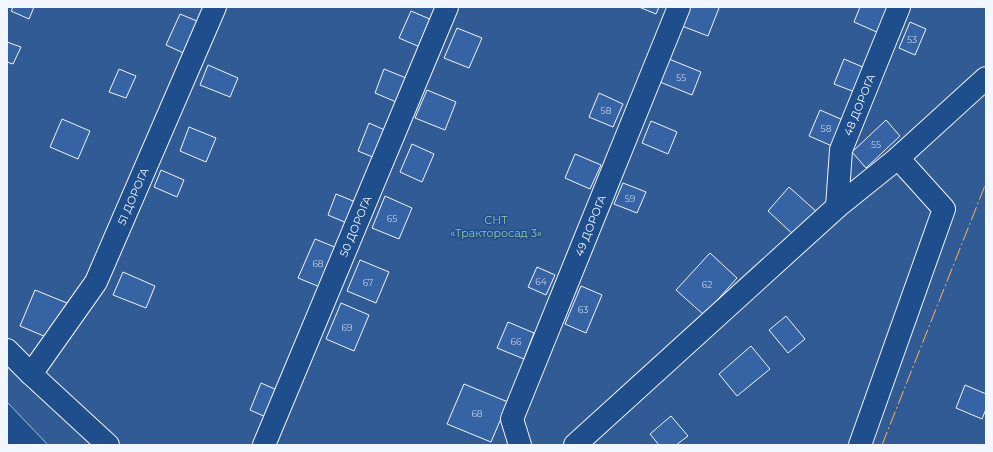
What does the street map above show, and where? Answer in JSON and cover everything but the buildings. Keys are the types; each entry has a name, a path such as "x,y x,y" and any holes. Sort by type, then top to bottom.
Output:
{"street":[{"name":"51 ДОРОГА","path":"31,374 96,282 215,7"},
{"name":"50 ДОРОГА","path":"264,445 447,7"},
{"name":"49 ДОРОГА","path":"520,445 512,419 679,7"},
{"name":"48 ДОРОГА","path":"837,207 841,150 899,7"},
{"path":"575,445 837,207 898,158 986,78"},
{"path":"860,445 944,209 898,158"},
{"path":"7,350 108,445"}],"green space":[{"name":"СНТ «Тракторосад 3»","path":"7,7 986,7 986,445 48,445 7,402"}],"power":[{"path":"882,445 986,183"}]}
